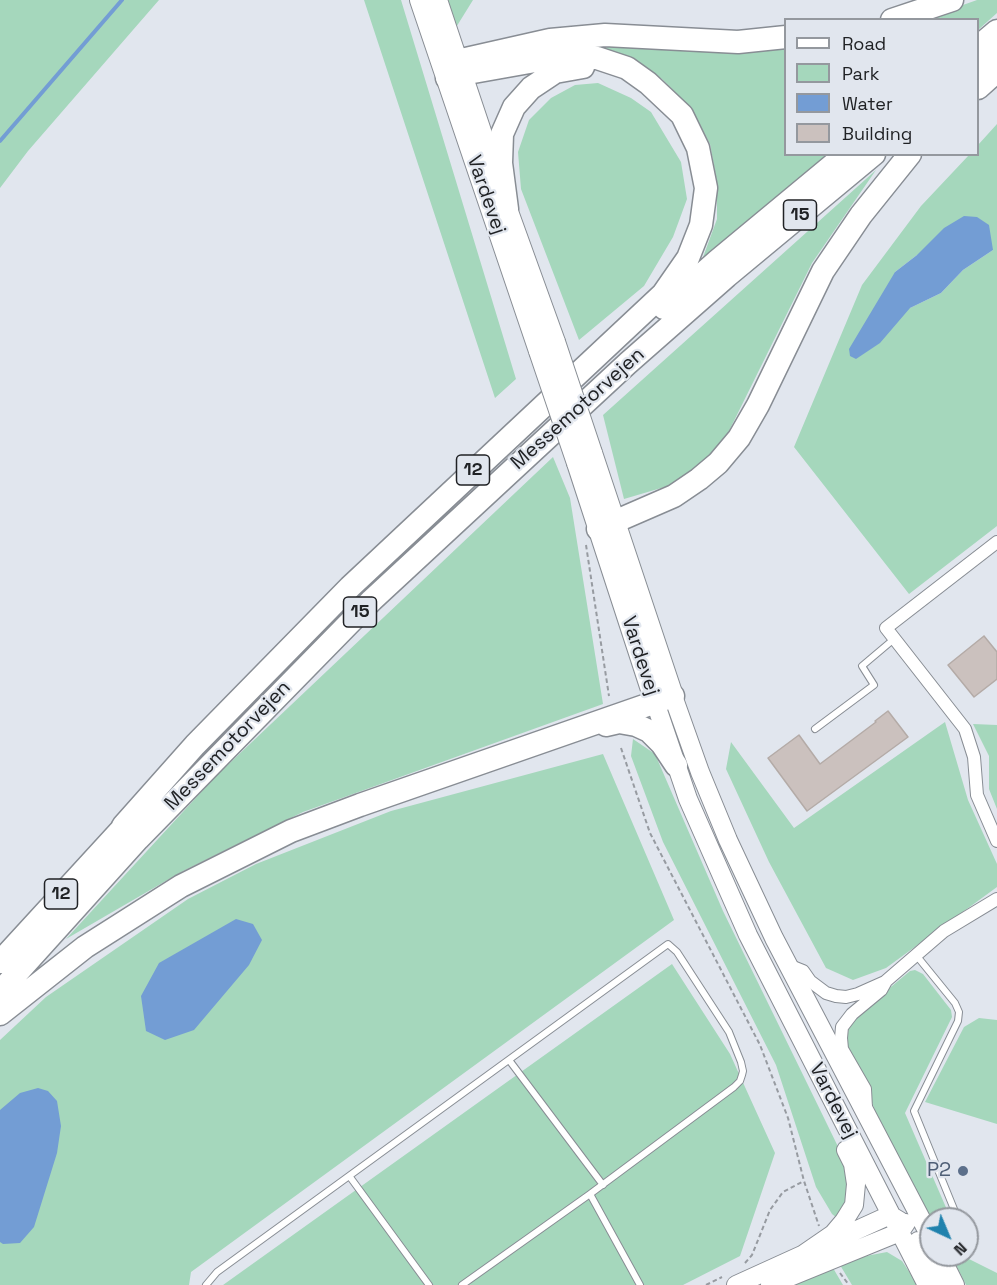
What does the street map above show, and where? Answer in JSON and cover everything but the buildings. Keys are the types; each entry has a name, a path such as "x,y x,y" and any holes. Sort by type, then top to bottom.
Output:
{"highway":[{"path":"898,18 952,0"},
{"path":"979,46 997,31"},
{"path":"452,69 550,40 605,35 738,42 784,38"},
{"path":"979,67 997,52"},
{"name":"12","path":"123,826 195,745 350,587 663,294 688,258 701,225 706,188 698,148 682,115 648,83 627,68 597,58 569,55 452,69"},
{"path":"507,209 501,163 502,134 514,107 531,88 555,72 576,67 602,67 648,83"},
{"path":"979,87 997,71"},
{"name":"Messemotorvejen","path":"0,992 138,839 364,608 594,393 722,268 844,156"},
{"name":"Messemotorvejen","path":"0,962 123,826 381,571 523,437 722,268 871,156"},
{"path":"600,532 674,496 691,485 718,463 739,438 758,405 823,271 861,214 908,156"},
{"path":"0,1014 85,947 181,886 291,831 664,699"},
{"path":"570,732 619,722 636,725 649,731 662,744 676,765"}],"main road":[{"name":"Vardevej","path":"420,0 452,69 507,209 547,347"},
{"name":"Vardevej","path":"437,0 452,69 585,458 600,532 664,699"}],"street":[{"path":"997,542 886,628 965,729 974,757 977,795 997,841"},
{"name":"Vardevej","path":"664,699 676,765 688,799 748,935 898,1224 927,1285"},
{"name":"Vardevej","path":"664,699 788,965 919,1213"},
{"path":"788,965 802,971 810,981 826,993 846,997 858,994 886,981 944,931 997,899"},
{"path":"867,1116 865,1089 842,1049 842,1028 852,1014 881,990 886,981"},
{"path":"790,1018 789,1033 853,1164 856,1184 854,1205 844,1221 833,1234 801,1256"},
{"path":"770,1285 898,1224 916,1207"},
{"path":"734,1276 898,1224 912,1230 941,1285"},
{"path":"946,1267 955,1285"}],"lane":[{"path":"815,729 874,685 862,666 895,639"},
{"path":"206,1285 217,1272 668,944 677,952 729,1032 741,1062 743,1071 740,1081 603,1185 462,1285"},
{"path":"916,955 955,1003 959,1012 958,1021 914,1111 953,1207"},
{"path":"509,1060 603,1185"},
{"path":"350,1177 429,1285"},
{"path":"590,1194 640,1285"}],"path":[{"path":"600,532 609,696"},
{"path":"621,748 650,833 760,1045 788,1118 804,1181 819,1226"},
{"path":"706,1285 734,1276 752,1255 771,1210 783,1192 804,1181"},
{"path":"840,1273 849,1285"}],"green space":[{"path":"0,0 159,0 28,151 0,188"},
{"path":"364,0 401,0 516,379 495,398"},
{"path":"446,0 473,0 455,29"},
{"path":"977,0 997,0 997,13 979,29 979,18 927,18"},
{"path":"607,42 784,45 784,156 827,156 702,260 717,219 717,182 710,144 692,109 662,79 636,63 575,47"},
{"path":"598,83 631,98 651,112 681,162 687,199 673,237 644,286 579,340 521,189 518,152 529,120 551,98 575,85"},
{"path":"997,124 997,526 909,594 794,447 862,285 921,206 968,156 979,156 979,144","holes":["993,250 963,270 941,293 910,308 895,272 917,255"]},
{"path":"876,170 812,263 728,433 705,461 668,486 624,499 603,415"},
{"path":"553,457 570,498 603,704 303,812 183,871 66,939 215,777"},
{"path":"945,722 968,800 997,864 997,887 886,968 853,980 826,968 769,862 726,769 731,742 794,828"},
{"path":"973,724 997,725 997,809 989,789 989,756"},
{"path":"633,739 655,754 723,911 846,1163 849,1180 847,1201 837,1218 832,1214 816,1187 776,1065 663,842 631,756"},
{"path":"603,754 674,920 191,1272 189,1285 0,1285 0,1040 46,997 188,899 256,864 391,811"},
{"path":"672,964 730,1054 775,1153 740,1256 683,1285 223,1285"},
{"path":"915,970 923,974 951,1010 952,1017 905,1113 946,1207 925,1207 879,1122 869,1094 849,1052 847,1041 849,1026 856,1016 910,971"},
{"path":"979,1018 997,1020 997,1124 925,1102 964,1027"},
{"path":"887,1252 902,1261 918,1285 852,1285 840,1265 866,1256"},
{"path":"979,1264 997,1273 997,1285 966,1285 957,1267 979,1267"},
{"path":"833,1268 843,1285 790,1285"}],"water":[{"path":"964,216 977,217 989,225 993,250 963,270 941,293 910,308 880,343 856,359 850,356 849,349 895,272 917,255 944,228"},
{"path":"236,919 253,924 262,940 249,965 194,1030 165,1040 146,1031 141,996 159,963"},
{"path":"38,1088 48,1091 57,1101 61,1126 57,1153 34,1227 20,1243 3,1244 0,1242 0,1110 20,1093"}],"waterway":[{"path":"0,141 122,0"}],"place":[{"name":"P2","path":"963,1171"}]}
